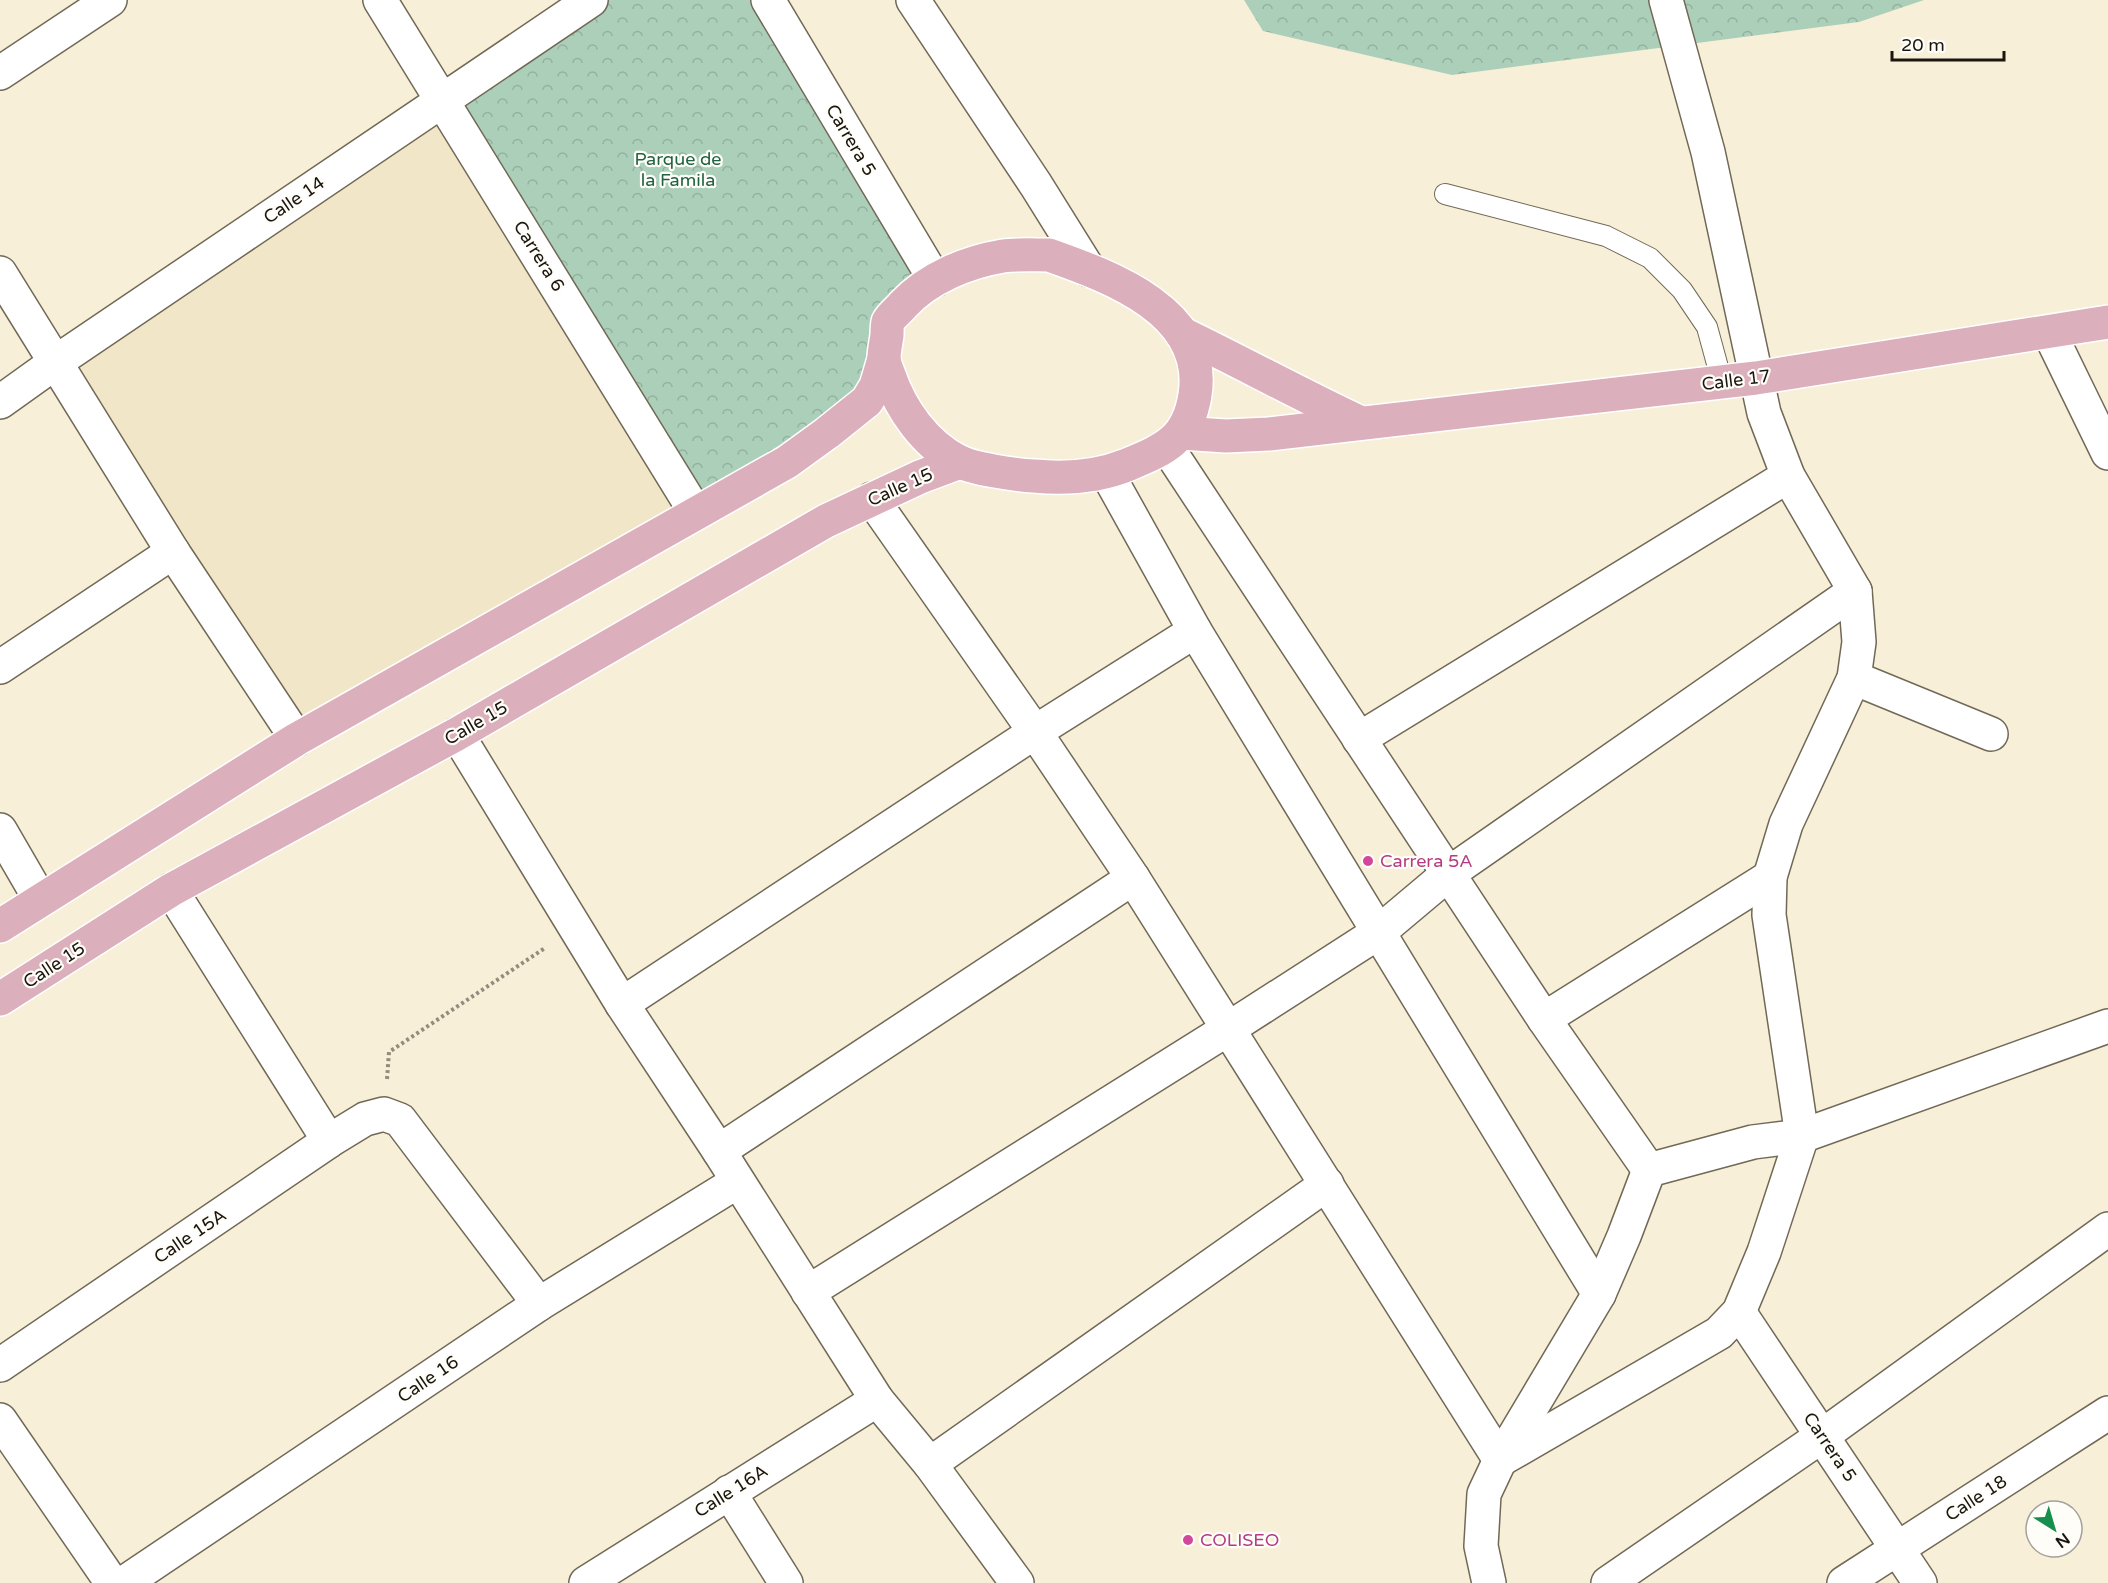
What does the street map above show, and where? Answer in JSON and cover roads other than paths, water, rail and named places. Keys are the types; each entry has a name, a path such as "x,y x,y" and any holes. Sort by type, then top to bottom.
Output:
{"main road":[{"path":"0,926 297,739 787,462 867,400 876,386 884,359 888,321 911,297 935,280 962,267 1004,256 1049,255 1120,283 1146,299 1183,334 1195,360 1196,385 1193,408 1174,440 1107,473 1051,478 1013,475 960,462 933,443 915,426 894,390 884,359"},
{"name":"Calle 17","path":"1174,440 1258,435 1756,378 2049,332 2101,330"},
{"path":"1183,334 1361,423"},
{"name":"Calle 15","path":"0,999 171,890 457,734 826,522 920,477 960,462"}],"street":[{"path":"0,73 110,0"},
{"name":"Carrera 6","path":"380,0 696,513"},
{"name":"Calle 14","path":"0,402 442,99 591,0"},
{"name":"Carrera 5","path":"768,0 935,280"},
{"path":"913,0 1036,185 1089,270"},
{"path":"1500,1460 1719,1333 1739,1312 1764,1252 1802,1136 1769,915 1770,877 1786,824 1854,678 1858,642 1855,591 1788,476 1764,413 1708,152 1666,0"},
{"path":"0,273 173,552 297,739"},
{"path":"2049,332 2108,453"},
{"path":"1174,440 1359,739 1544,1019 1649,1170"},
{"path":"1107,473 1195,631 1599,1294"},
{"path":"1359,739 1788,476"},
{"path":"872,499 1035,732 1133,878 1500,1460"},
{"path":"0,667 173,552"},
{"path":"808,1292 1379,932 1448,874 1855,591"},
{"path":"622,1004 1035,732 1195,631"},
{"path":"1854,678 1991,734"},
{"path":"457,734 622,1004 878,1400 930,1464 1017,1583"},
{"path":"0,830 40,899"},
{"path":"1544,1019 1770,877"},
{"path":"719,1151 1133,878"},
{"path":"171,890 329,1141"},
{"path":"1649,1170 1705,1153 1753,1142 1802,1136 2108,1026"},
{"name":"Calle 15A","path":"0,1365 329,1141 365,1119 392,1117 539,1304"},
{"path":"1489,1583 1481,1545 1484,1494 1500,1460 1599,1294 1649,1170"},
{"name":"Calle 16","path":"124,1583 539,1304 737,1182"},
{"path":"930,1464 1327,1184"},
{"path":"1608,1583 1822,1436 2108,1229"},
{"name":"Carrera 5","path":"1739,1312 1920,1583"},
{"name":"Calle 16A","path":"585,1583 878,1400"},
{"name":"Calle 18","path":"1844,1583 2108,1413"},
{"path":"0,1420 112,1583"},
{"path":"729,1492 786,1583"}],"lane":[{"path":"1445,194 1606,236 1650,258 1682,290 1707,327 1722,382"}],"place":[{"name":"Carrera 5A","path":"1368,861"},
{"name":"COLISEO","path":"1188,1540"}],"park label":[{"name":"Parque de la Famila","path":"678,169"}]}
